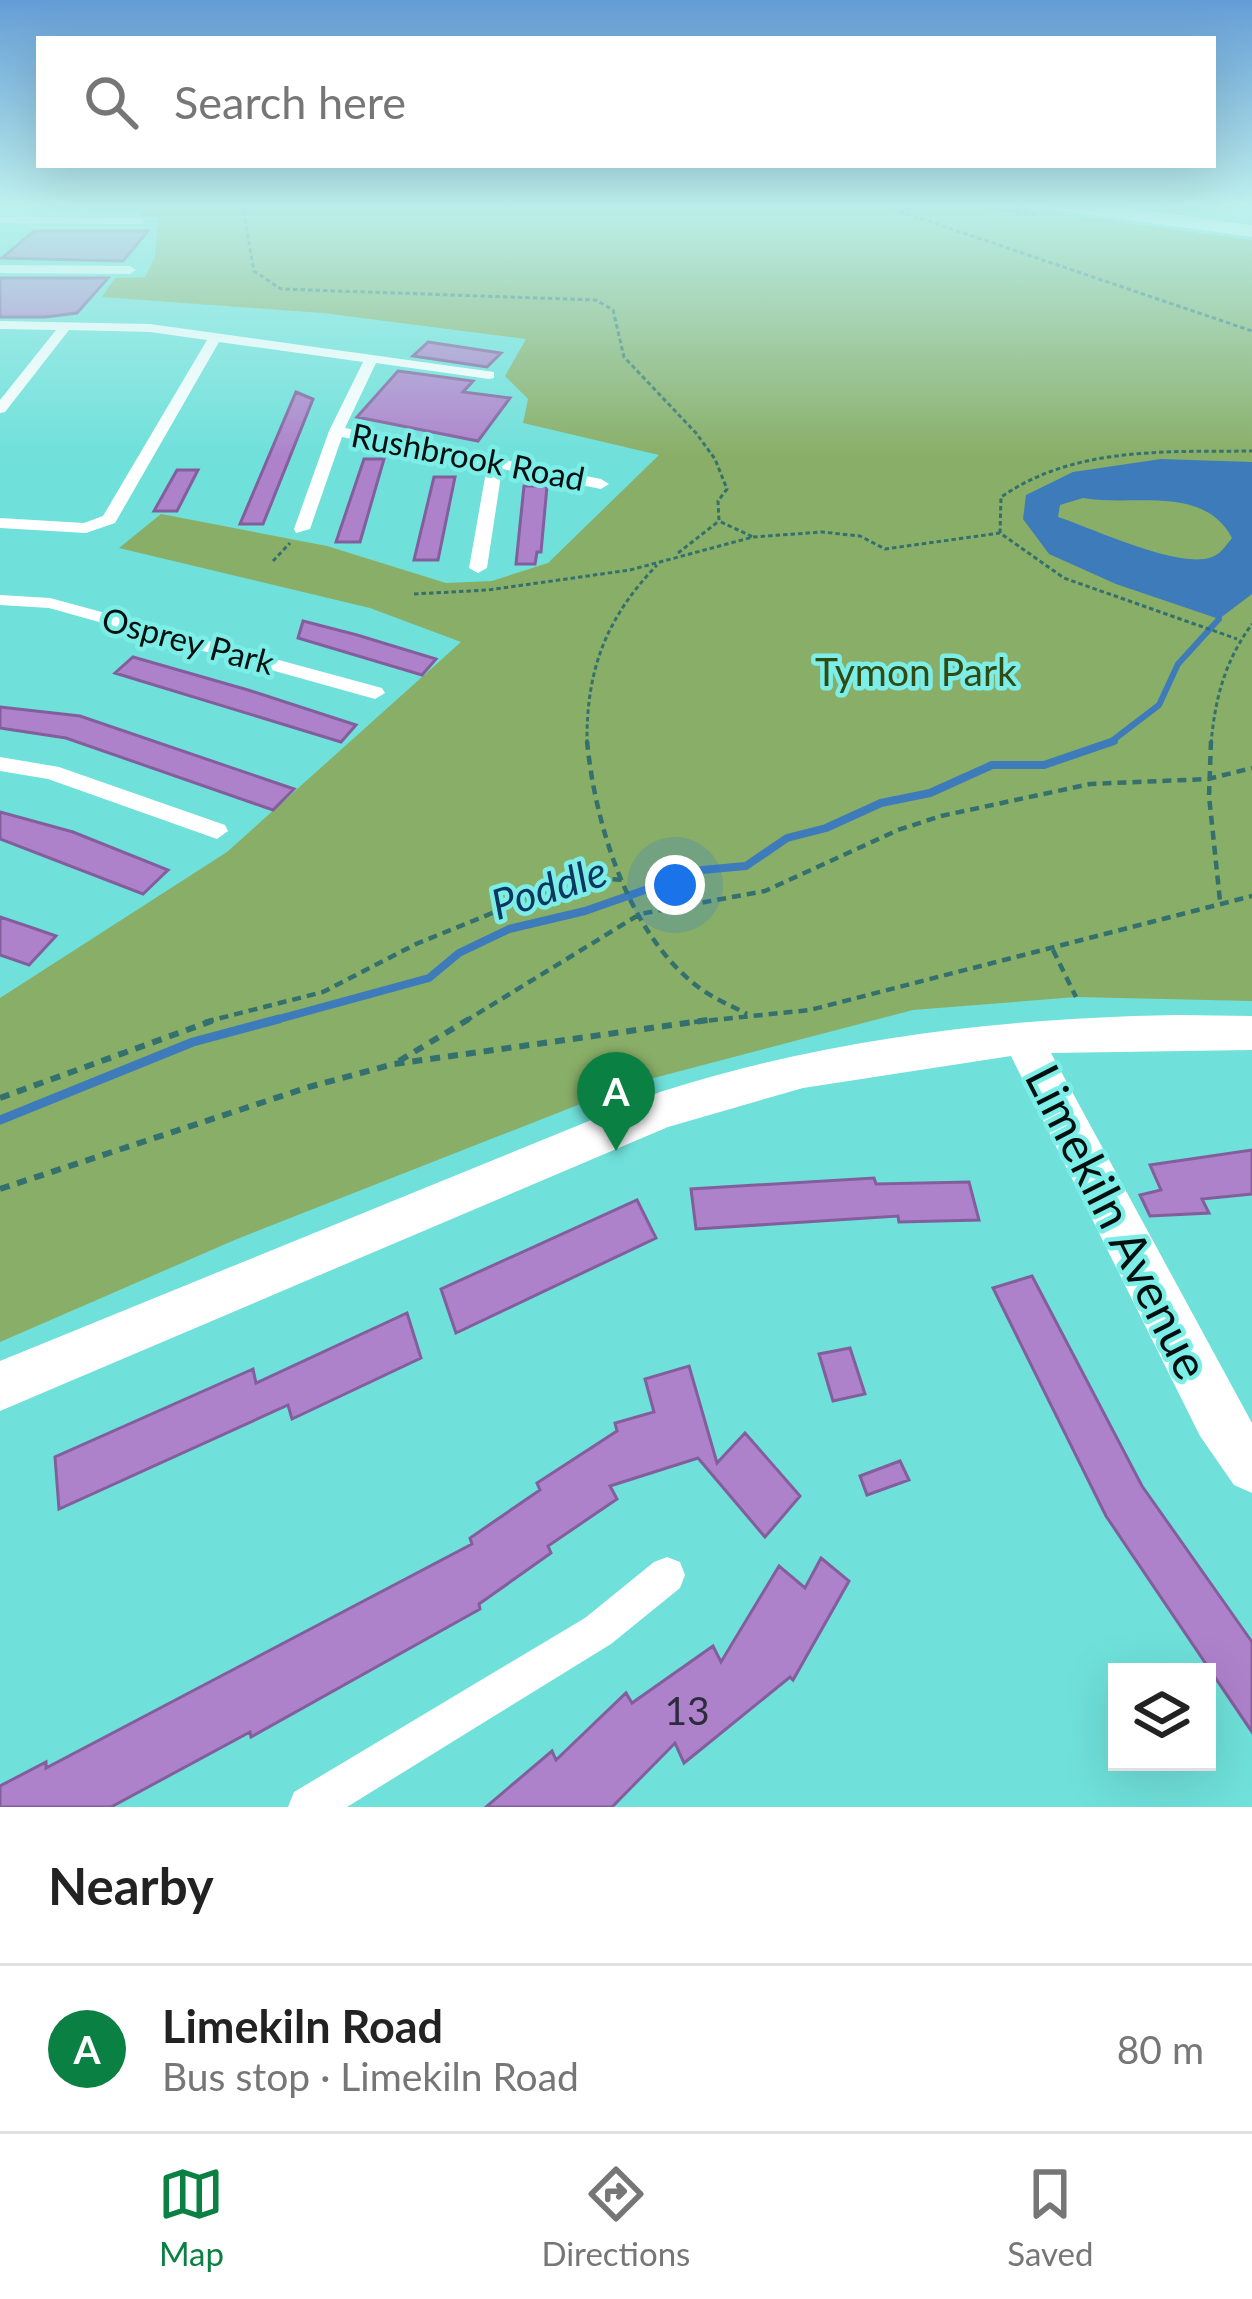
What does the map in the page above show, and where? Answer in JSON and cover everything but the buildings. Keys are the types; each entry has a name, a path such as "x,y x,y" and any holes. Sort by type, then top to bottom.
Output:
{"street":[{"path":"0,325 216,336 489,375"},
{"path":"0,409 66,326"},
{"path":"0,523 86,528 109,519 216,336"},
{"path":"299,533 336,431 372,357"},
{"name":"Rushbrook Road","path":"336,431 601,484"},
{"path":"478,568 496,464"},
{"name":"Osprey Park","path":"0,600 50,603 375,693"},
{"path":"0,764 51,772 217,831"},
{"path":"0,1386 691,1100 826,1068 1022,1037 1252,1033"},
{"name":"Limekiln Avenue","path":"1022,1037 1185,1356 1252,1467"},
{"path":"309,1807 598,1631 667,1575"}],"path":[{"path":"279,288 596,300 613,310 624,357 716,459 728,488 718,501 719,520"},
{"path":"1126,288 1252,331"},
{"path":"1000,533 1001,497 1015,484 1042,473 1148,453 1252,451"},
{"path":"719,520 753,537"},
{"path":"674,557 719,520"},
{"path":"414,594 488,590 659,563 753,537 822,532 860,536 885,549 1000,533 1064,578 1237,639"},
{"path":"273,561 299,533"},
{"path":"659,563 617,612 593,665 587,705 598,813 636,906 662,950 694,985 747,1014"},
{"path":"1220,902 1208,779 1220,692 1237,639 1252,624"},
{"path":"394,1064 640,914 765,891 898,830 941,816 1090,784 1208,779 1252,768"},
{"path":"0,1098 203,1022 323,992 416,944 522,901 594,878 626,880"},
{"path":"0,1189 287,1094 394,1064 747,1014 810,1010 1252,896"},
{"path":"1053,950 1076,997"}],"green space":[{"name":"Tymon Park","path":"108,288 1252,288 1252,1001 1076,997 913,1010 631,1084 237,1239 0,1342 0,998 227,852 461,642 370,608 119,548 161,514 327,546 446,583 492,581 548,563 659,455 523,423 528,399 505,376 526,339 323,313 102,297"}],"water":[{"path":"1161,459 1252,462 1252,594 1219,619 1116,584 1049,554 1023,519 1026,495 1073,472","holes":["1083,498 1185,504 1220,521 1232,538 1212,557 1179,558 1058,517 1060,505"]}],"waterway":[{"name":"Poddle","path":"1110,742 1159,705 1178,664 1219,619 1218,611"},
{"name":"Poddle","path":"278,1019 429,978 459,953 509,929 585,911 702,870 746,866 787,838 826,828 881,803 930,793 992,765 1044,765 1110,742"},
{"name":"Poddle","path":"0,1120 193,1042 278,1019"},
{"name":"Poddle","path":"268,1022 278,1019"}],"place":[{"name":"Limekiln Road","path":"616,1151"}]}
